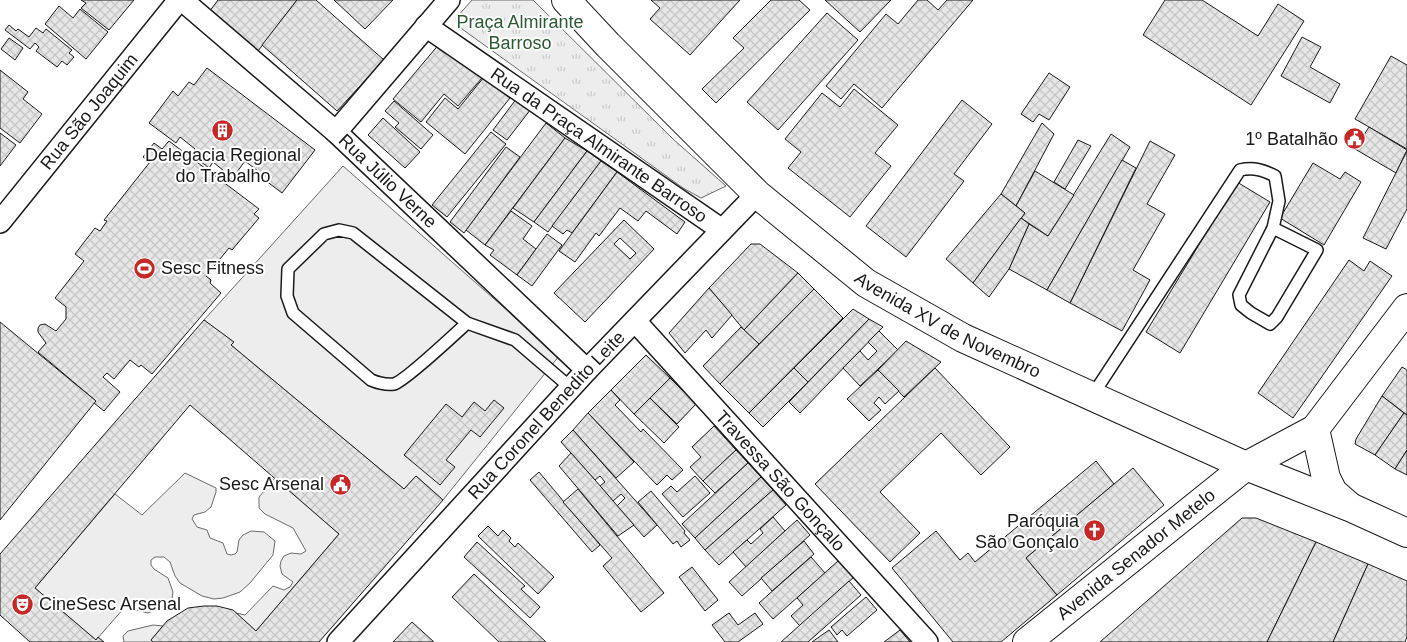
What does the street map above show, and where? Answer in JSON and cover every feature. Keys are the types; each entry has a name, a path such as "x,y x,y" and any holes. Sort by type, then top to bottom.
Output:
{"main road":[{"name":"Avenida XV de Novembro","path":"566,0 608,45 757,194 866,283 963,338 1246,466 1352,508 1407,533"},
{"path":"1352,508 1333,492 1326,478 1315,429 1407,308"},
{"name":"Avenida Senador Metelo","path":"1027,642 1246,466 1315,429"}],"street":[{"name":"Rua Júlio Verne","path":"180,0 336,132 587,370"},
{"name":"Rua São Joaquim","path":"0,222 180,0"},
{"path":"336,132 448,0"},
{"name":"Rua da Praça Almirante Barroso","path":"426,26 722,230"},
{"name":"Rua Coronel Benedito Leite","path":"342,641 587,370 757,194"},
{"name":"Travessa São Gonçalo","path":"635,321 927,642"}],"lane":[{"path":"1092,396 1240,170 1250,168 1275,176 1279,201 1272,228 1239,295 1241,305 1270,324 1277,317 1317,250 1272,228"},
{"path":"467,323 424,362 395,384 380,384 371,380 293,313 287,296 288,269 324,234 339,230 354,233 467,323 515,340 571,388"}],"shaded area":[{"path":"343,166 559,356 443,500 416,476 404,489 231,345 233,342 204,320"},
{"path":"185,473 216,488 211,507 205,512 194,515 192,519 197,527 207,530 210,538 223,543 227,554 231,555 237,552 239,540 243,535 251,531 264,532 275,541 273,555 240,592 214,599 202,596 180,583 175,576 170,562 164,557 155,557 151,560 151,565 168,578 173,592 172,599 166,605 148,613 125,607 96,640 35,588 115,494 142,515"},
{"path":"275,478 339,534 256,631 236,613 245,615 273,586 284,590 290,587 293,582 282,574 281,561 284,556 291,553 301,554 306,551 293,528 265,514 259,508 259,497"},
{"path":"153,625 163,626 151,640 153,642 124,642 123,636 128,631"}],"green space":[{"name":"Praça Almirante Barroso","path":"472,0 533,0 673,139 726,186 701,198 683,188 462,29 456,18"}],"building":[{"path":"81,0 134,0 109,30 81,8 86,3"},
{"path":"218,0 297,0 258,51 209,12"},
{"path":"297,0 316,0 384,60 337,111 262,45"},
{"path":"334,0 393,0 365,29"},
{"path":"651,0 740,0 690,55 650,19 660,8"},
{"path":"771,0 799,0 810,10 716,103 702,89 744,48 733,38"},
{"path":"825,0 891,0 860,32"},
{"path":"918,0 927,0 938,10 947,0 973,0 882,108 854,84 841,99 826,86 886,14 898,24"},
{"path":"1165,0 1202,0 1258,36 1278,4 1304,21 1251,105 1143,35"},
{"path":"59,6 73,18 80,9 108,32 86,59 45,24"},
{"path":"827,13 858,40 778,130 747,102"},
{"path":"9,25 16,31 18,29 29,37 36,28 43,33 46,29 72,50 69,53 74,57 67,65 62,61 57,67 36,51 39,47 35,43 30,49 5,30"},
{"path":"1302,37 1321,47 1310,67 1340,84 1330,103 1281,76"},
{"path":"9,38 23,48 15,60 1,49"},
{"path":"440,43 482,78 458,106 444,94 421,122 393,99"},
{"path":"1391,56 1407,65 1407,149 1355,119"},
{"name":"Delegacia Regional do Trabalho","path":"207,68 315,150 282,193 261,177 263,175 245,161 229,183 219,176 224,171 213,162 209,168 191,154 195,149 180,137 176,143 149,123 173,91 178,96 189,82 194,85"},
{"path":"0,70 28,92 23,99 42,114 20,143 0,128"},
{"path":"1049,73 1070,87 1049,120 1039,114 1033,122 1021,114"},
{"path":"484,77 510,98 465,154 426,122 445,98 458,109"},
{"path":"854,89 898,125 875,153 891,166 850,217 788,168 801,152 785,139 822,93 840,107"},
{"path":"517,98 531,109 507,140 493,130"},
{"path":"962,100 992,124 954,174 964,181 906,257 866,226"},
{"path":"394,101 433,135 421,149 395,127 399,123 385,111"},
{"path":"383,118 420,152 405,168 368,135"},
{"path":"546,123 565,138 485,245 466,230"},
{"path":"1042,123 1054,134 1016,206 1001,194"},
{"path":"1369,127 1407,150 1396,173 1355,149"},
{"path":"491,132 506,144 447,217 432,205"},
{"path":"0,133 16,145 0,166"},
{"path":"1111,134 1130,147 1047,290 1009,269 1029,224 1048,236"},
{"path":"565,138 587,151 534,222 513,208"},
{"path":"1078,140 1091,146 1065,189 1054,182"},
{"name":"Sesc Fitness","path":"169,141 259,209 254,214 259,218 232,250 229,248 206,276 211,280 210,283 221,293 152,374 141,365 139,367 130,360 114,379 107,373 103,377 120,392 104,411 94,403 96,401 38,352 46,343 38,332 38,328 40,325 45,324 56,331 66,319 66,307 55,298 84,261 75,254 95,228 100,231 107,221 104,220 150,162 143,157 154,143 162,149"},
{"path":"1150,141 1175,155 1147,204 1165,214 1133,270 1150,280 1122,331 1070,303"},
{"path":"506,147 520,157 464,233 450,222"},
{"path":"587,151 601,161 548,232 534,222"},
{"path":"1407,151 1407,209 1386,249 1363,238"},
{"path":"1122,160 1136,168 1070,303 1047,290"},
{"path":"601,161 617,172 572,233 567,230 563,234 552,226"},
{"path":"1313,163 1340,179 1345,172 1361,182 1324,245 1280,218"},
{"path":"1035,171 1074,195 1048,236 1021,218 1025,213 1016,206"},
{"path":"617,172 685,222 677,234 646,211 638,221 620,208 599,236 596,233 575,262 559,251"},
{"path":"1237,182 1270,202 1180,353 1146,332"},
{"path":"1001,194 1025,213 973,283 946,259"},
{"path":"511,211 532,226 523,239 536,249 517,275 490,255 494,250 485,245"},
{"path":"1021,218 1029,224 1009,269 989,297 973,283"},
{"path":"624,220 654,249 585,322 554,293","holes":["620,238 636,253 630,259 614,244"]},
{"path":"547,234 562,245 532,286 517,275"},
{"path":"751,244 760,244 798,273 744,330 709,288"},
{"path":"1349,260 1364,271 1370,261 1392,276 1293,418 1258,393"},
{"path":"798,273 814,289 759,344 744,330"},
{"path":"709,288 732,315 712,338 706,330 685,353 669,333"},
{"path":"814,289 843,318 749,413 720,384"},
{"path":"853,309 869,319 808,382 794,368"},
{"path":"869,319 883,327 800,413 789,402"},
{"name":"Sesc Arsenal","path":"204,320 234,342 231,345 404,489 416,476 443,500 319,642 153,642 151,640 167,621 188,608 204,606 217,606 233,610 256,631 339,534 190,405 35,588 96,640 98,637 104,642 30,642 0,615 0,554"},
{"path":"0,322 96,401 0,520"},
{"path":"741,327 759,344 720,384 703,366"},
{"path":"879,331 898,350 860,386 843,368 860,351 868,360 877,351 868,342"},
{"path":"906,341 941,362 904,397 878,370"},
{"path":"646,355 670,378 634,414 611,390"},
{"path":"1402,367 1407,370 1407,415 1382,396"},
{"path":"794,368 808,382 763,427 749,413"},
{"path":"935,368 1010,447 981,475 941,433 880,492 920,533 890,562 815,484"},
{"path":"878,370 899,391 885,404 879,397 874,403 881,410 869,421 847,399"},
{"path":"670,378 696,404 677,424 650,398"},
{"path":"611,390 620,400 615,405 641,432 643,429 683,470 672,480 667,475 657,485 588,413"},
{"path":"1382,396 1404,413 1375,455 1355,444 1356,439"},
{"path":"650,398 679,427 664,443 634,414"},
{"path":"494,400 504,408 480,437 471,430 446,460 455,467 440,485 404,455 446,404 462,417 474,402 485,411"},
{"path":"588,413 634,462 616,478 573,430"},
{"path":"1404,413 1407,415 1407,450 1395,469 1375,455"},
{"path":"714,426 736,450 703,481 690,467 701,457 692,447"},
{"path":"573,430 657,525 644,537 617,506 625,498 621,494 613,501 600,486 605,482 600,476 595,480 561,442"},
{"path":"736,450 748,463 715,493 703,481"},
{"path":"1407,450 1407,475 1395,469"},
{"path":"571,453 634,525 618,536 559,466"},
{"path":"1096,461 1114,484 1026,558 1057,595 1001,642 953,642 892,568 936,531 960,560 968,553 975,562"},
{"path":"748,463 761,477 695,538 682,524"},
{"name":"Paróquia São Gonçalo","path":"1133,468 1164,505 1057,595 1026,558"},
{"path":"539,472 600,545 592,552 530,480"},
{"path":"695,476 710,493 683,517 662,494 671,486 677,492"},
{"path":"761,477 773,490 705,550 695,538"},
{"path":"578,489 664,593 641,612 603,566 612,558 563,502"},
{"path":"773,490 786,505 719,565 705,550"},
{"path":"651,491 685,531 684,533 690,540 681,547 677,541 673,544 638,502"},
{"path":"773,517 785,531 746,567 733,552 747,540 751,544 763,533 760,529"},
{"path":"1242,518 1256,518 1316,542 1267,642 1100,642"},
{"path":"797,520 810,535 742,596 729,582"},
{"path":"488,526 498,536 503,530 511,538 509,541 515,547 518,543 554,577 538,594 478,536"},
{"path":"804,541 814,554 772,591 761,578"},
{"path":"477,542 525,586 521,589 540,607 530,618 464,557"},
{"path":"1316,542 1368,564 1333,642 1267,642"},
{"path":"811,557 825,573 773,619 759,603"},
{"path":"839,560 854,577 800,626 791,616 803,605 797,598"},
{"path":"1368,564 1407,581 1407,637 1405,642 1333,642"},
{"path":"692,567 718,600 705,611 679,577"},
{"path":"474,574 546,642 499,642 452,597"},
{"path":"849,581 861,595 808,642 781,642"},
{"path":"866,597 877,610 847,636 842,630 837,635 831,627"},
{"path":"729,613 738,625 755,613 763,624 738,642 725,642 712,625"},
{"path":"412,622 434,642 393,642"},
{"path":"829,630 838,642 812,642"},
{"path":"900,630 910,642 884,642"}],"place":[{"name":"Delegacia Regional do Trabalho","path":"223,130"},
{"name":"1º Batalhão","path":"1354,139"},
{"name":"Sesc Fitness","path":"145,268"},
{"name":"Sesc Arsenal","path":"340,484"},
{"name":"Paróquia São Gonçalo","path":"1095,531"},
{"name":"CineSesc Arsenal","path":"23,604"}]}
